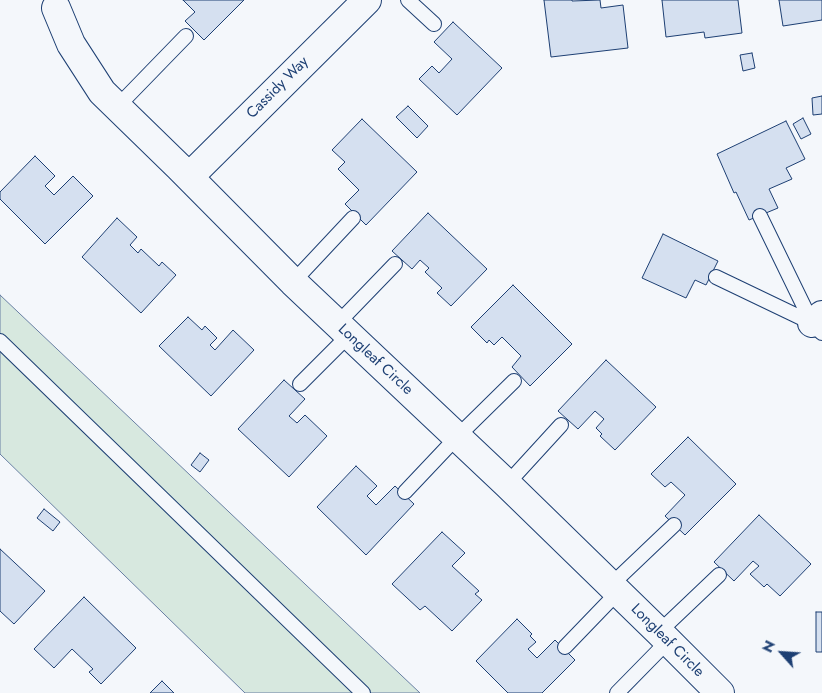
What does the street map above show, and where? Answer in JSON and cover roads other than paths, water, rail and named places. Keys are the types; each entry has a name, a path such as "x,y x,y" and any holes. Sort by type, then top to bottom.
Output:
{"street":[{"name":"Cassidy Way","path":"189,176 366,0"},
{"name":"Longleaf Circle","path":"56,8 71,44 102,92 189,176 293,282 507,484 720,693"}],"lane":[{"path":"408,0 434,24"},
{"path":"117,107 186,36"},
{"path":"760,216 819,324"},
{"path":"293,282 352,218"},
{"path":"300,384 395,264"},
{"path":"716,277 819,324"},
{"path":"0,341 363,693"},
{"path":"405,492 456,437 514,381"},
{"path":"507,484 561,425"},
{"path":"565,647 614,588 674,525"},
{"path":"617,693 663,636 719,575"}]}
